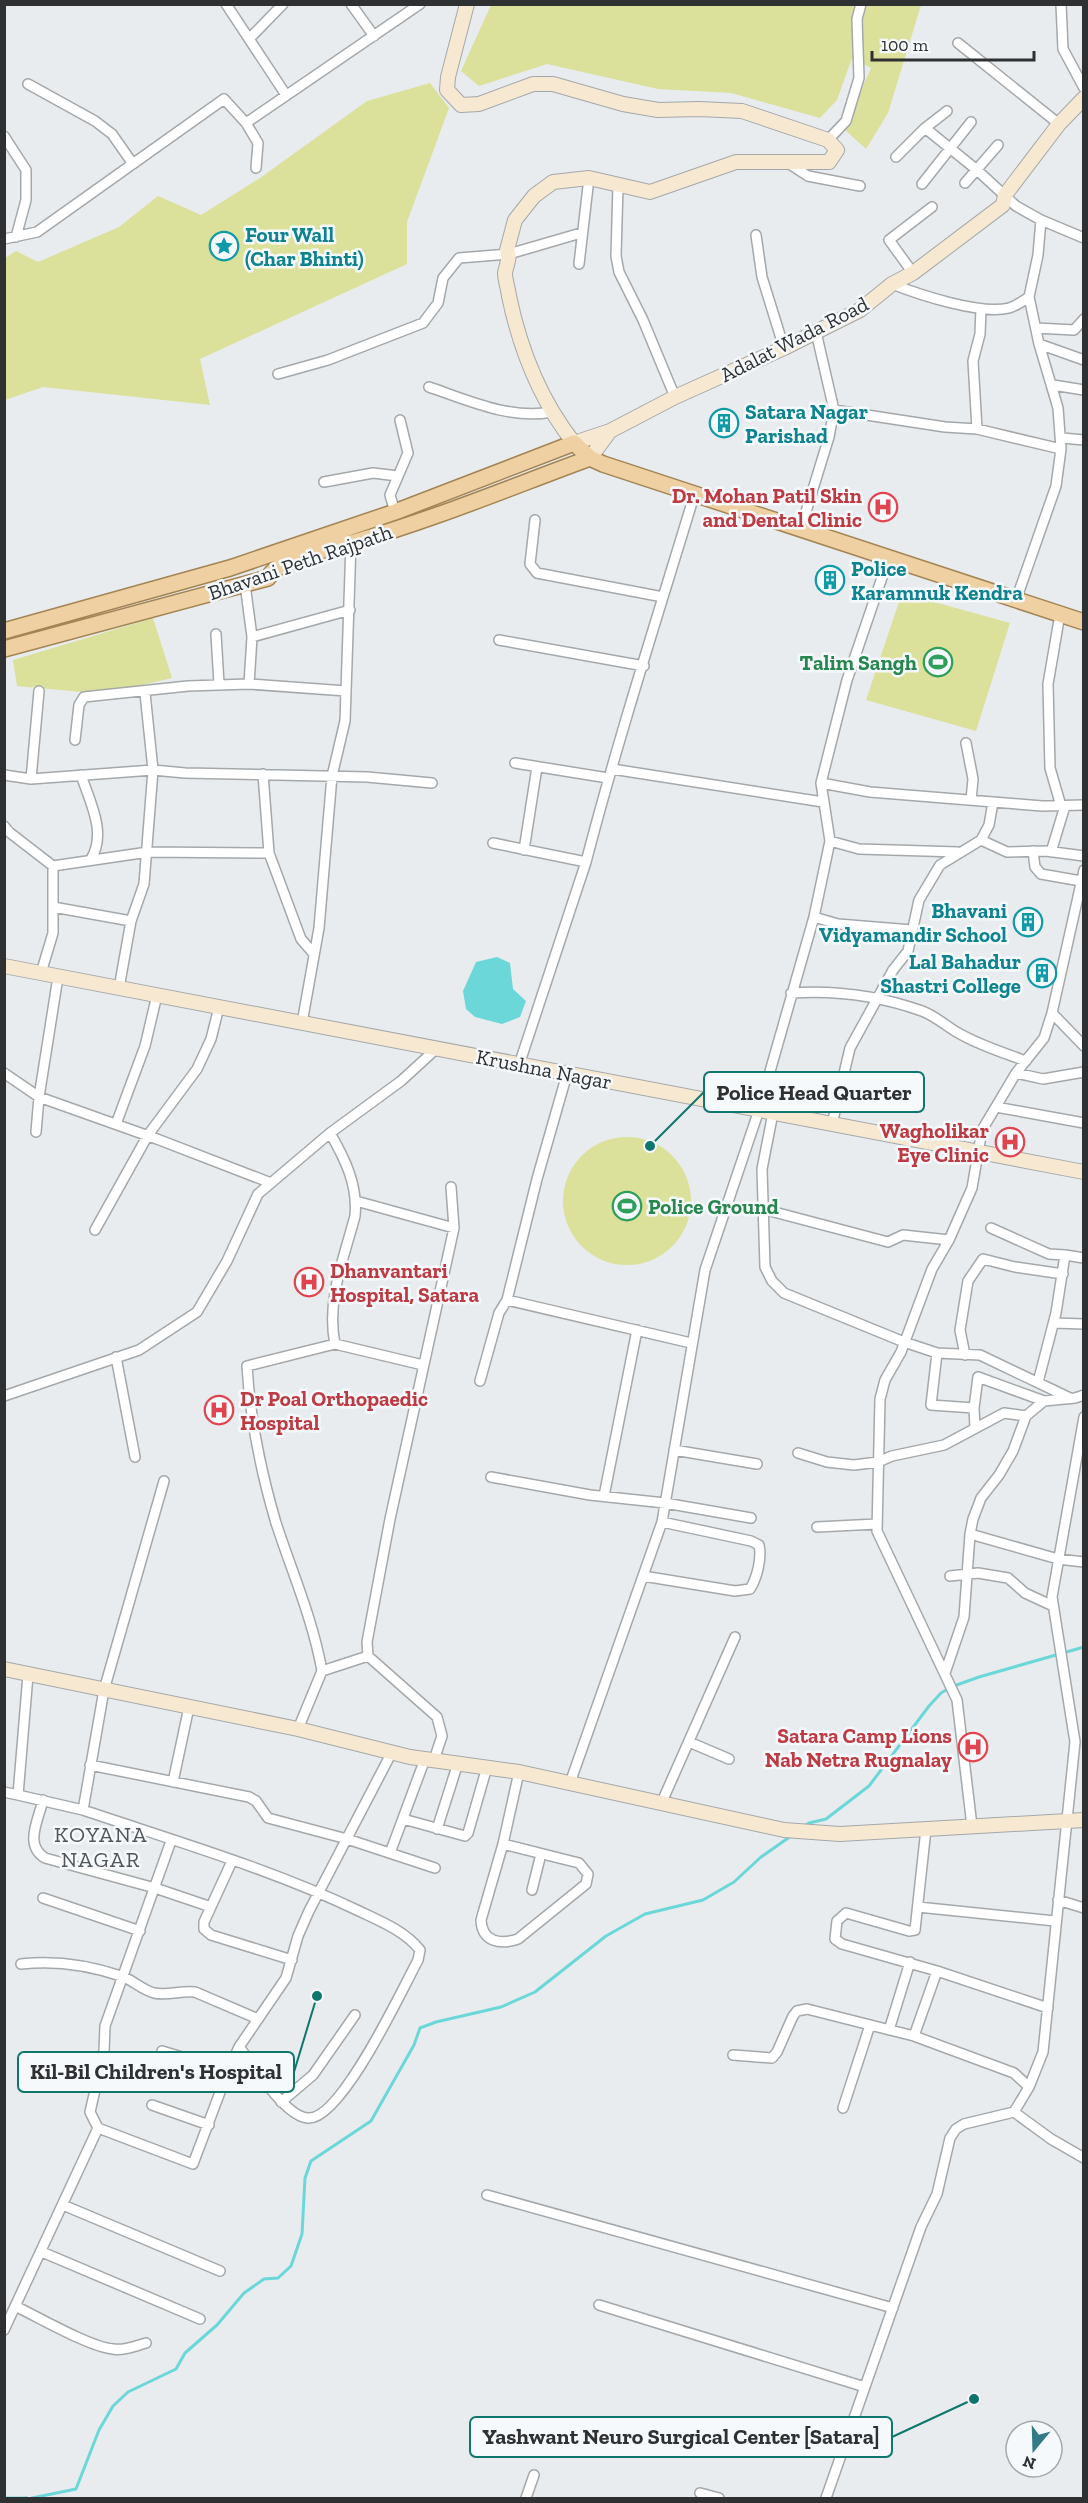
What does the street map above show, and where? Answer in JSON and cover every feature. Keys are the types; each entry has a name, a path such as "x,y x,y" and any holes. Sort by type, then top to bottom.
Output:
{"main road":[{"path":"467,4 448,77 447,90 461,105 479,104 533,84 553,84 623,104 658,110 742,111 828,140 837,150 829,162 736,162 650,192 589,178 554,182 534,196 515,220 507,250 509,254 505,274 515,323 530,367 551,412 574,443 590,458 694,496 801,528 1083,622"},
{"name":"Adalat Wada Road","path":"590,458 610,431 675,397 784,348 860,310 892,284 913,273 1003,205 1005,195 1059,124 1083,98"},
{"path":"4,631 230,568 395,512 610,431"},
{"name":"Bhavani Peth Rajpath","path":"4,649 268,578 273,568 312,553 351,543 590,458"},
{"path":"4,642 243,572 273,568"},
{"name":"Krushna Nagar","path":"4,966 1083,1172"},
{"path":"4,1669 298,1729 392,1752 519,1772 784,1830 840,1834 1083,1820"}],"street":[{"path":"226,4 286,95"},
{"path":"250,38 283,4"},
{"path":"351,4 374,36"},
{"path":"246,123 420,4"},
{"path":"828,140 846,122 859,78 857,19 861,4"},
{"path":"1061,4 1063,49 1083,88"},
{"path":"958,43 1059,124"},
{"path":"28,84 95,121 111,134 133,164"},
{"path":"4,239 37,232 224,99 246,123 258,143 256,168"},
{"path":"896,157 925,128 947,111"},
{"path":"922,184 971,122"},
{"path":"925,128 977,170 1016,206 1041,220 1083,238"},
{"path":"4,136 26,170 26,200 16,237"},
{"path":"965,183 998,145"},
{"path":"788,163 808,176 860,186"},
{"path":"579,264 589,178"},
{"path":"618,186 616,256 619,272 643,320 675,397"},
{"path":"913,273 889,240 932,207"},
{"path":"1016,600 1056,486 1062,438 1053,385 1039,344 1029,297 1038,255 1041,220"},
{"path":"278,374 328,360 423,323 438,303 443,278 459,258 509,254 582,232"},
{"path":"756,235 762,277 784,348"},
{"path":"892,284 911,292 987,311 1011,308 1029,297"},
{"path":"977,429 973,361 980,334 981,309"},
{"path":"1036,328 1074,330 1083,319"},
{"path":"801,528 834,410 816,332"},
{"path":"1039,344 1083,360"},
{"path":"1053,385 1083,390"},
{"path":"429,387 495,408 536,415 551,412"},
{"path":"834,410 945,427 977,429 1061,449"},
{"path":"395,512 390,495 408,453 400,420"},
{"path":"1062,438 1083,440"},
{"path":"324,482 373,473 398,476"},
{"path":"519,1065 586,862 610,773 694,496"},
{"path":"535,520 530,564 537,573 663,597"},
{"path":"302,1023 319,928 332,776 345,721 351,543"},
{"path":"889,557 847,680 820,783 830,841 814,917 791,993 766,1111 762,1169 765,1267 772,1281 784,1293 904,1342 937,1353 980,1355 1070,1398"},
{"path":"245,584 252,637 249,684"},
{"path":"252,637 350,610"},
{"path":"1052,852 1063,806 1050,768 1048,684 1059,614"},
{"path":"216,634 219,684"},
{"path":"499,640 644,666"},
{"path":"75,740 79,705 84,697 219,684 346,690"},
{"path":"31,779 39,691"},
{"path":"119,988 131,921 144,884 148,852 153,770 144,693"},
{"path":"966,743 972,779 971,800"},
{"path":"515,764 610,773 823,802"},
{"path":"524,850 537,767"},
{"path":"4,775 31,779 153,770 185,773 332,776 432,783"},
{"path":"263,774 269,853 301,939 314,954"},
{"path":"81,776 98,831 97,849 91,859"},
{"path":"820,783 870,792 993,802 1083,805"},
{"path":"832,1124 850,1048 893,970 908,951 919,900 940,865 981,840 989,825 993,802"},
{"path":"4,826 53,866 148,852 269,853"},
{"path":"981,840 1007,852 1033,851 1083,856"},
{"path":"830,841 859,849 959,852"},
{"path":"493,843 586,862"},
{"path":"1033,851 1035,867 1041,874 1081,886"},
{"path":"40,973 53,933 53,866"},
{"path":"972,1826 957,1700 876,1531 880,1399 885,1380 904,1342 932,1269 949,1240 972,1188 982,1130 1016,1073 1044,1038 1052,1013 1083,870"},
{"path":"53,907 131,921"},
{"path":"814,917 838,924 912,930"},
{"path":"36,1132 39,1097 58,976"},
{"path":"791,993 823,991 876,999 924,1011 960,1034 1000,1052 1026,1060"},
{"path":"116,1124 145,1046 157,995"},
{"path":"95,1230 148,1135 197,1069 211,1039 219,1007"},
{"path":"1052,1013 1083,1046"},
{"path":"4,1396 139,1350 197,1312 227,1261 258,1194 330,1133 401,1081 436,1048"},
{"path":"1016,1073 1043,1079 1083,1072"},
{"path":"4,1073 39,1097 148,1135 271,1183"},
{"path":"480,1381 499,1313 507,1299 537,1179 567,1074"},
{"path":"996,1107 1083,1123"},
{"path":"570,1783 662,1522 705,1270 766,1111"},
{"path":"330,1133 345,1159 356,1202 355,1216 332,1308 331,1326 335,1344"},
{"path":"390,1853 403,1819 442,1736 437,1718 368,1656 367,1642 423,1365 454,1228 451,1187"},
{"path":"356,1202 454,1228"},
{"path":"763,1209 888,1242 903,1235 949,1240"},
{"path":"991,1228 1049,1254 1083,1258"},
{"path":"1038,1382 1054,1323 1065,1255"},
{"path":"965,1355 960,1330 968,1281 983,1259 1015,1267 1063,1274"},
{"path":"507,1299 692,1343"},
{"path":"1054,1323 1083,1324"},
{"path":"604,1497 637,1330"},
{"path":"298,1729 322,1671 316,1637 273,1510 250,1409 247,1366 335,1344 423,1365"},
{"path":"937,1353 931,1405 974,1408"},
{"path":"116,1357 135,1457"},
{"path":"975,1428 974,1408 978,1377 1044,1401 1083,1395"},
{"path":"945,1673 964,1617 970,1534 981,1498 999,1475 1013,1451 1026,1416 1044,1401"},
{"path":"798,1453 827,1462 854,1465 878,1462 892,1456 944,1445 1004,1413 1026,1416"},
{"path":"826,2499 921,2227 937,2194 950,2138 956,2129 964,2124 1014,2112 1029,2087 1043,2052 1075,1742 1052,1597 1058,1559 1079,1467 1083,1417"},
{"path":"674,1450 756,1464"},
{"path":"491,1477 604,1497 665,1503 751,1518"},
{"path":"82,1810 104,1690 164,1481"},
{"path":"643,1576 735,1591 750,1589 755,1581 759,1545 751,1541 662,1522"},
{"path":"817,1527 877,1524"},
{"path":"970,1534 1058,1559 1083,1562"},
{"path":"950,1576 978,1573 1008,1578 1025,1593 1053,1605"},
{"path":"661,1804 735,1637"},
{"path":"322,1671 368,1656"},
{"path":"18,1795 28,1675"},
{"path":"173,1782 189,1707"},
{"path":"689,1742 729,1759"},
{"path":"171,1841 105,2026 101,2063 90,2112 98,2128 193,2164 239,2047 286,1978 302,1928 392,1752"},
{"path":"437,1829 458,1763"},
{"path":"90,1765 249,1797 256,1801 268,1818 347,1839 435,1868"},
{"path":"403,1819 461,1836 468,1833 487,1767"},
{"path":"503,1844 579,1863 588,1874 586,1884 518,1939 505,1943 498,1942 484,1934 481,1920 503,1844 519,1772"},
{"path":"4,1792 82,1810 320,1893 389,1925 413,1941 420,1950 418,1960 363,2064 337,2099 318,2116 309,2118 298,2115 281,2102 239,2047"},
{"path":"43,1800 33,1843 36,1852 45,1858 155,1888 211,1907"},
{"path":"926,1829 918,1907 913,1931 846,1913 837,1920 835,1939 842,1944 910,1962 1048,2008"},
{"path":"532,1890 541,1854"},
{"path":"232,1861 204,1922 204,1929 211,1935 292,1960"},
{"path":"43,1898 140,1931"},
{"path":"1058,1900 1083,1908"},
{"path":"918,1907 1055,1921"},
{"path":"21,1964 65,1962 124,1977 155,1993 167,1995 186,1991 195,1992 258,2019"},
{"path":"889,2030 910,1962"},
{"path":"914,2036 938,1971"},
{"path":"733,2055 772,2058 793,2016 807,2009 914,2036 1014,2073 1029,2087"},
{"path":"281,2102 313,2075 355,2015"},
{"path":"843,2108 870,2025"},
{"path":"162,2051 228,2071"},
{"path":"152,2105 209,2125"},
{"path":"1014,2112 1051,2139 1083,2158"},
{"path":"4,2330 17,2307 98,2128"},
{"path":"487,2195 893,2308"},
{"path":"63,2205 220,2271"},
{"path":"42,2252 200,2319"},
{"path":"598,2305 865,2387"},
{"path":"17,2307 97,2345 113,2349 146,2343"},
{"path":"526,2499 534,2475"},
{"path":"700,2493 719,2499"}],"green space":[{"path":"491,5 921,5 888,113 866,149 844,129 871,68 852,58 837,100 820,118 731,93 658,89 547,64 479,86 461,71"},
{"path":"430,83 449,108 407,222 407,264 200,359 210,405 43,387 5,400 5,258 16,251 38,262 119,227 158,196 201,215 260,178 367,101"},
{"name":"Talim Sangh","path":"902,593 1010,623 976,731 866,700"},
{"path":"153,618 172,678 104,694 17,686 13,660"},
{"name":"Police Ground","path":"627,1137 652,1142 672,1156 686,1176 691,1201 686,1226 672,1246 652,1260 627,1265 602,1260 582,1246 568,1226 563,1201 568,1176 582,1156 602,1142"}],"water":[{"path":"497,957 510,963 513,989 526,1001 520,1017 502,1024 475,1017 466,1009 463,991 476,962"}],"waterway":[{"path":"804,1826 826,1819 869,1786 941,1693 979,1677 1084,1647"},
{"path":"32,2498 76,2489 99,2430 113,2406 128,2392 176,2369 185,2353 217,2325 244,2293 264,2279 278,2278 291,2266 302,2234 305,2178 311,2161 371,2121 414,2045 420,2028 501,2007 535,1992 606,1936 645,1914 703,1900 734,1882 761,1857 791,1836"},
{"path":"4,2498 27,2498"}],"place":[{"name":"Four Wall (Char Bhinti)","path":"224,246"},
{"name":"Satara Nagar Parishad","path":"724,423"},
{"name":"Dr. Mohan Patil Skin and Dental Clinic","path":"883,507"},
{"name":"Police Karamnuk Kendra","path":"830,580"},
{"name":"Talim Sangh","path":"938,662"},
{"name":"Bhavani Vidyamandir School","path":"1028,922"},
{"name":"Lal Bahadur Shastri College","path":"1042,973"},
{"name":"Wagholikar Eye Clinic","path":"1010,1142"},
{"name":"Police Head Quarter","path":"650,1146"},
{"name":"Police Ground","path":"627,1206"},
{"name":"Dhanvantari Hospital, Satara","path":"309,1282"},
{"name":"Dr Poal Orthopaedic Hospital","path":"219,1410"},
{"name":"Satara Camp Lions Nab Netra Rugnalay","path":"973,1747"},
{"name":"Kil-Bil Children's Hospital","path":"317,1996"},
{"name":"Yashwant Neuro Surgical Center [Satara]","path":"974,2399"}],"district":[{"name":"KOYANA NAGAR","path":"101,1847"}]}
